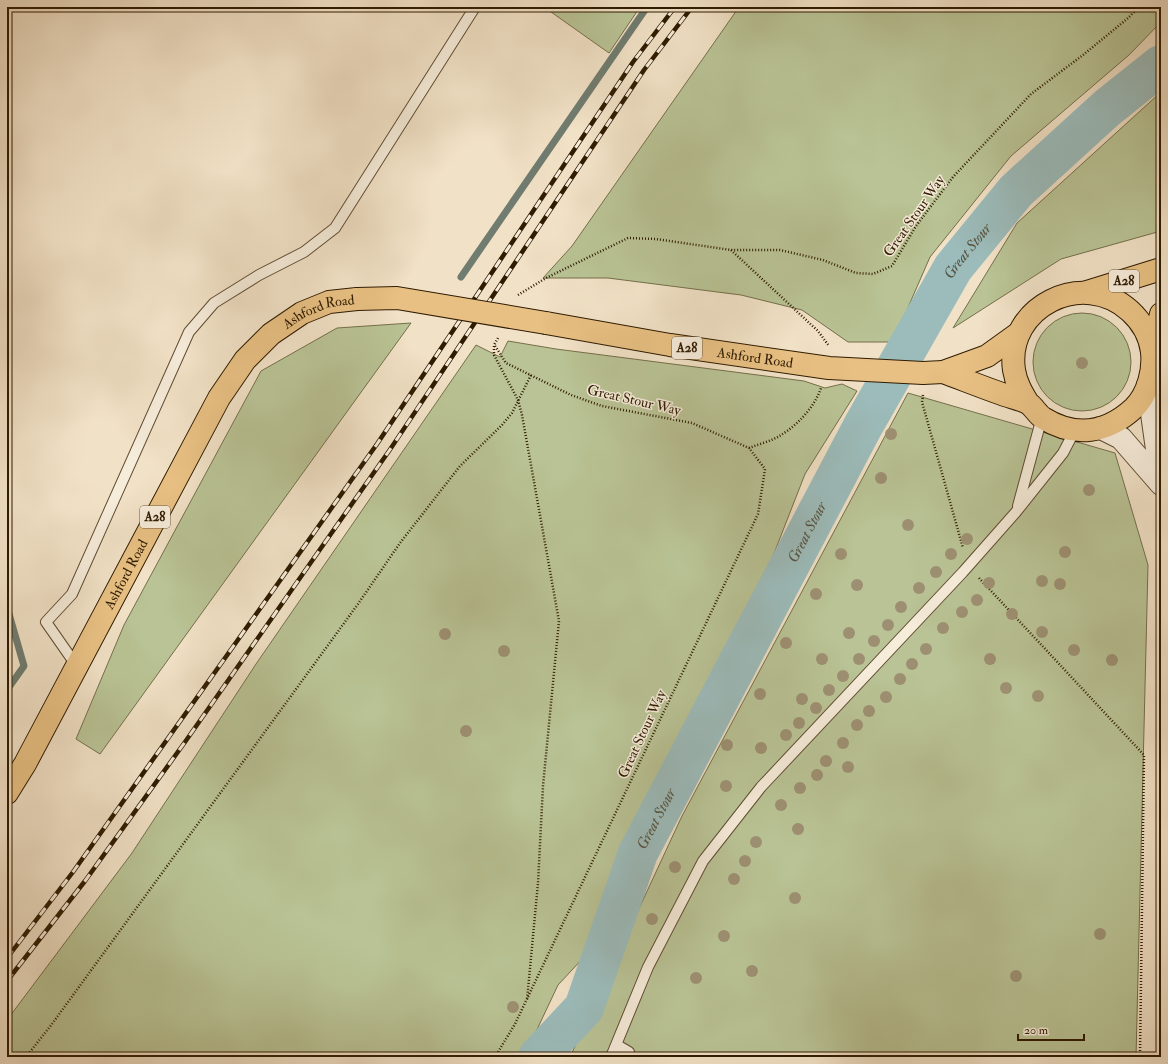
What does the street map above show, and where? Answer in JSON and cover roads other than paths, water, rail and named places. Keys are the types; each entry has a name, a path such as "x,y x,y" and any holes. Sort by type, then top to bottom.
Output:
{"highway":[{"name":"A28","path":"1086,292 1161,269"},
{"path":"1152,351 1146,333 1136,317 1122,304 1105,295 1086,292 1065,294 1046,302 1031,316 1020,333 1014,351 1014,370 1019,388 1035,410 1058,426 1075,430 1101,428 1121,419 1137,404 1148,385 1152,368 1152,351 1161,314"},
{"name":"Ashford Road","path":"7,793 25,764 76,665 219,398 245,360 272,334 302,313 329,302 357,299 397,298 670,345 848,369 931,372 1035,410"},
{"name":"Ashford Road","path":"931,372 987,356 1020,333"}],"street":[{"path":"1148,385 1161,478"},
{"path":"1101,428 1121,438 1161,484"}],"lane":[{"path":"76,665 46,622 72,594 189,332 214,303 259,275 304,252 335,228 475,7"},
{"path":"1016,512 1035,410"},
{"path":"611,1057 648,967 703,861 761,787 968,566 1016,512 1063,453 1075,430"},
{"path":"616,1045 629,1052 630,1057"}],"waterway":[{"path":"461,277 647,7"},
{"name":"Great Stour","path":"538,1057 584,1008 638,853 863,426 953,268 1016,191 1107,108 1161,65"},
{"path":"7,607 24,666 7,690"}],"railway":[{"path":"7,958 73,872 377,444 633,62 675,7"},
{"path":"7,981 85,881 185,742 389,451 644,70 692,7"}]}
